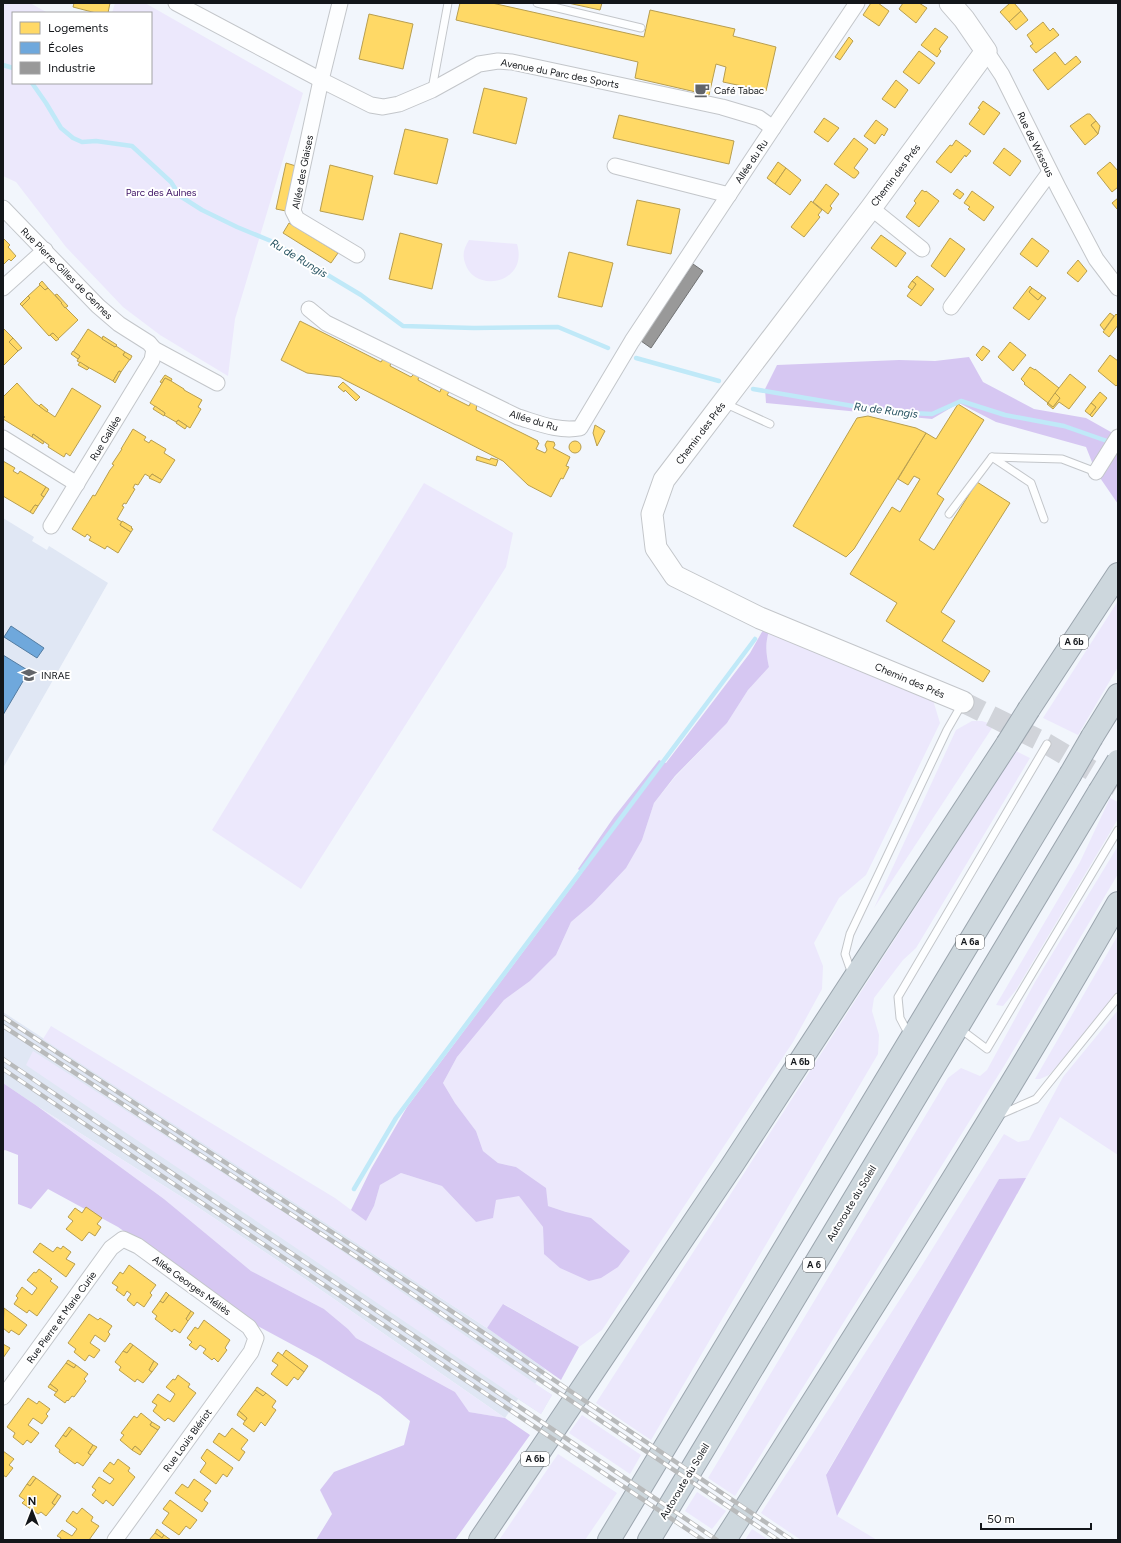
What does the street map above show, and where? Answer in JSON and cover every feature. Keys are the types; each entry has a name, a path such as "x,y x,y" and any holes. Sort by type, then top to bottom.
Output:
{"highway":[{"name":"A 6b","path":"480,1540 729,1171 1118,574"},
{"name":"A 6a","path":"609,1540 912,1039 1118,694"},
{"name":"Autoroute du Soleil","path":"649,1540 1118,761"},
{"path":"725,1540 916,1239 990,1119 1118,903"}],"street":[{"name":"Avenue du Parc des Sports","path":"176,3 371,105 383,107 399,104 432,90 479,64 498,60 722,107 759,118 773,128"},
{"name":"Allée des Glaises","path":"340,3 321,80 293,211 297,219 357,255"},
{"path":"773,128 857,3"},
{"name":"Rue de Wissous","path":"950,3 964,19 1002,76 1096,259 1118,288"},
{"name":"Chemin des Prés","path":"963,702 760,618 675,576 656,548 652,514 664,480 871,208 986,51"},
{"name":"Allée du Ru","path":"308,309 326,323 518,417 549,427 571,430 580,428 632,341 773,128"},
{"name":"Allée du Ru","path":"615,166 729,195"},
{"path":"952,307 1050,172"},
{"name":"Rue Pierre-Gilles de Gennes","path":"3,208 98,306 119,324 149,343 154,349 216,383"},
{"path":"871,208 922,249"},
{"path":"3,288 45,250"},
{"name":"Rue Galilée","path":"52,526 152,360 154,349"},
{"path":"1096,472 1118,437"},
{"path":"3,438 77,484"},
{"name":"Allée Georges Méliès","path":"123,1239 138,1246 249,1327 256,1338"},
{"name":"Rue Pierre et Marie Curie","path":"3,1397 111,1248 123,1239"},
{"name":"Rue Louis Blériot","path":"115,1540 251,1352 256,1338"}],"lane":[{"path":"432,90 448,3"},
{"path":"537,3 641,28"},
{"path":"723,403 770,424"},
{"path":"992,457 1062,459 1096,472"},
{"path":"949,514 992,457"},
{"path":"992,457 1031,483 1044,519"},
{"path":"854,979 845,954 850,934 947,730 963,702"},
{"path":"912,1039 900,1018 898,997 1047,744"},
{"path":"958,1027 987,1049 1118,830"},
{"path":"990,1119 1036,1099 1118,996"}],"shaded area":[{"path":"969,357 983,382 1034,409 1086,418 1118,436 1118,504 1096,472 1086,447 996,422 959,403 932,419 766,403 765,389 777,365 899,360 935,361"},
{"name":"INRAE","path":"3,518 34,537 32,541 47,550 49,546 108,583 3,768"},
{"path":"763,630 769,631 766,649 769,667 748,690 727,723 675,776 654,803 642,840 626,868 592,904 571,922 556,955 530,981 504,1000 457,1057 443,1083 455,1103 476,1131 483,1151 498,1163 516,1167 546,1188 548,1206 591,1218 630,1251 618,1267 601,1278 589,1281 560,1268 544,1254 543,1227 519,1196 496,1200 493,1218 476,1222 442,1186 401,1173 380,1185 374,1206 366,1221 351,1210 371,1169 407,1107 582,873 578,869 614,817 659,760 666,763 750,653"},
{"path":"3,1012 487,1328 545,1369 535,1384 552,1395 541,1414 518,1399 505,1418 308,1281 196,1206 3,1083"},
{"path":"3,1083 37,1106 164,1199 251,1271 324,1309 348,1329 356,1338 455,1392 469,1412 505,1418 530,1435 455,1540 316,1540 332,1514 320,1490 334,1472 404,1445 410,1421 380,1396 319,1359 254,1324 118,1227 48,1189 31,1209 18,1204 18,1155 5,1150 3,1151"},
{"path":"1026,1178 837,1516 826,1475 999,1179"},
{"path":"503,1304 579,1347 561,1380 487,1328"}],"green space":[{"name":"Parc des Aulnes","path":"3,3 30,3 46,12 12,12 12,84 152,84 152,12 112,12 115,3 145,3 303,93 235,319 228,376 160,335 123,307 66,247 16,182 3,176"},
{"path":"469,240 517,244 519,258 515,268 508,276 499,280 489,281 479,279 470,273 464,260 464,251"},
{"path":"424,483 513,533 506,567 301,889 212,830"},
{"path":"1118,601 1118,667 1078,735 1043,718"},
{"path":"769,631 933,700 940,723 866,875 839,898 814,943 823,966 822,989 793,1042 602,1330 579,1347 504,1304 487,1328 43,1039 51,1026 335,1198 366,1221 374,1206 380,1185 401,1173 442,1186 476,1222 496,1200 519,1195 543,1227 544,1254 566,1212 548,1206 516,1167 498,1163 483,1151 476,1131 455,1103 443,1083 457,1057 504,1000 530,981 556,955 571,922 592,904 642,840 654,803 675,777 727,723 748,690 769,667 766,649"},
{"path":"972,721 982,721 994,725 874,908 956,730"},
{"path":"1016,751 1030,758 916,948 903,960 874,998 872,1011 879,1035 878,1054 651,1440 596,1403"},
{"path":"1110,798 1118,802 1118,819 1016,990 1003,1006 996,1005 1080,862"},
{"path":"1118,846 1118,874 1004,1066 735,1496 708,1478 948,1078 961,1068 980,1076 987,1070 1035,982"},
{"path":"1118,935 1118,991 1077,1043 1049,1075 1040,1079 1035,1079"},
{"path":"1118,1010 1118,1155 1060,1117 1026,1178 999,1179 826,1474 837,1516 877,1540 801,1540 761,1513 921,1267 1004,1134 1018,1142 1029,1140 1063,1077"},
{"path":"33,1051 311,1230 552,1395 541,1414 26,1065"},
{"path":"37,1106 196,1206 308,1281 505,1418 469,1412 455,1392 356,1338 348,1329 324,1309 251,1271 164,1199"},
{"path":"582,1415 641,1455 630,1474 569,1433"},
{"path":"558,1454 617,1493 585,1540 499,1540"},
{"path":"697,1492 726,1511 712,1529 685,1511"},
{"path":"752,1529 769,1540 745,1540"}],"building: Logements":[{"path":"74,3 110,3 108,12 92,12 73,7"},
{"path":"460,3 492,3 644,37 650,10 735,29 733,36 776,47 766,91 723,82 726,67 716,64 709,95 635,78 638,62 456,20"},
{"path":"568,3 602,3 600,10"},
{"path":"871,3 878,3 889,11 879,26 863,15"},
{"path":"903,3 919,3 927,8 916,23 899,9"},
{"path":"1010,3 1014,3 1021,11 1009,22 1000,12"},
{"path":"1021,11 1028,20 1016,30 1009,22"},
{"path":"369,14 413,24 403,69 359,59"},
{"path":"1043,22 1050,31 1053,28 1059,35 1036,53 1030,46 1033,44 1027,35"},
{"path":"935,28 948,37 939,49 941,51 937,57 921,45"},
{"path":"849,37 853,41 840,60 835,57"},
{"path":"919,51 935,63 919,84 903,72"},
{"path":"1055,52 1065,65 1076,56 1081,62 1048,90 1033,70"},
{"path":"896,80 908,90 895,108 882,99"},
{"path":"484,88 527,98 516,144 473,133"},
{"path":"983,101 1000,113 984,135 969,124 980,109 978,108"},
{"path":"1087,114 1090,114 1096,121 1091,125 1098,134 1085,145 1070,126"},
{"path":"619,115 734,141 729,164 613,138"},
{"path":"824,118 839,128 828,142 814,132"},
{"path":"876,120 888,129 884,136 882,134 875,144 864,136"},
{"path":"1096,121 1100,126 1098,134 1091,125"},
{"path":"405,129 448,139 437,184 394,174"},
{"path":"854,138 868,149 854,168 859,173 855,178 853,178 834,164"},
{"path":"956,140 971,151 966,157 965,155 951,173 936,162"},
{"path":"1004,148 1021,161 1010,176 993,163"},
{"path":"778,162 786,168 775,184 767,178"},
{"path":"1110,162 1118,171 1118,187 1112,192 1097,173"},
{"path":"286,163 296,166 286,211 276,209"},
{"path":"330,165 373,176 363,220 320,211"},
{"path":"786,168 801,180 790,195 775,184"},
{"path":"826,184 839,194 830,206 832,208 828,214 813,202"},
{"path":"957,189 964,194 960,199 953,194"},
{"path":"922,190 925,192 926,191 939,201 919,227 906,217 916,203 914,201"},
{"path":"972,191 994,207 984,221 968,209 970,207 964,203"},
{"path":"1118,198 1118,208 1117,209 1112,203"},
{"path":"637,200 680,209 671,254 627,245"},
{"path":"811,201 822,210 818,215 820,217 804,237 791,227"},
{"path":"289,223 338,253 331,263 283,233"},
{"path":"400,233 442,244 432,289 389,279"},
{"path":"881,235 906,253 896,267 871,248"},
{"path":"3,238 10,245 8,247 16,256 11,261 9,259 3,265"},
{"path":"950,238 965,249 945,277 931,266"},
{"path":"1032,238 1049,251 1037,267 1020,254"},
{"path":"569,252 613,263 602,307 558,297"},
{"path":"1078,260 1087,271 1078,282 1067,273"},
{"path":"917,276 934,289 921,306 907,296 916,284 912,281"},
{"path":"42,281 48,288 45,290 39,284"},
{"path":"912,281 916,284 912,290 908,287"},
{"path":"40,285 45,290 48,288 78,320 58,339 53,333 49,336 22,306 30,298 28,296"},
{"path":"1030,286 1032,288 1029,292 1038,300 1042,295 1046,298 1029,320 1013,308"},
{"path":"1032,288 1042,295 1038,300 1029,292"},
{"path":"57,294 68,306 65,308 55,295"},
{"path":"28,296 30,298 22,306 20,304"},
{"path":"1110,313 1114,316 1104,330 1100,325"},
{"path":"1116,314 1118,316 1118,325 1109,337 1103,332"},
{"path":"300,321 381,362 383,359 391,362 390,366 411,377 415,373 419,375 418,380 440,392 441,389 447,389 449,392 447,395 469,406 471,402 477,404 476,410 538,441 537,442 539,443 536,449 545,453 547,450 545,445 547,441 554,442 555,445 553,448 570,457 566,466 569,467 563,479 561,478 551,497 528,485 503,461 340,377 307,373 281,360"},
{"path":"3,328 13,338 9,342 18,351 3,366"},
{"path":"88,329 125,352 123,355 130,359 121,372 119,371 113,381 77,361 80,356 73,352"},
{"path":"53,333 59,339 56,341 50,335"},
{"path":"103,336 117,345 115,347 102,339"},
{"path":"13,338 22,348 18,351 9,342"},
{"path":"1010,342 1026,355 1013,371 998,357"},
{"path":"983,346 990,351 982,361 976,355"},
{"path":"73,351 80,356 78,359 71,354"},
{"path":"125,352 132,356 130,360 123,355"},
{"path":"1110,355 1118,361 1118,384 1116,386 1098,371"},
{"path":"80,362 89,368 87,370 78,365"},
{"path":"1030,367 1035,369 1059,388 1048,403 1024,384 1025,383 1021,379"},
{"path":"119,371 121,372 115,383 113,381"},
{"path":"1070,374 1086,387 1069,409 1059,402 1053,409 1047,404 1048,403 1053,407 1060,398 1055,393"},
{"path":"165,375 172,379 171,381 165,378 162,383 160,382"},
{"path":"165,378 202,400 198,407 201,409 190,428 178,420 176,422 164,415 165,413 150,403"},
{"path":"343,382 360,397 356,401 345,390 344,392 338,387"},
{"path":"17,383 35,403 55,417 72,388 101,406 70,456 66,453 64,457 48,447 49,445 33,434 32,437 3,419 5,417 3,415 3,397"},
{"path":"1100,392 1107,398 1092,417 1090,415 1096,407 1091,403"},
{"path":"1055,393 1060,398 1053,407 1048,403"},
{"path":"1091,403 1096,407 1090,415 1085,411"},
{"path":"41,404 48,410 47,412 39,406"},
{"path":"958,404 984,420 937,494 944,499 919,540 934,550 977,482 1010,503 941,612 955,621 942,641 990,671 983,682 886,621 897,603 850,574 892,507 900,512 920,479 914,476 908,485 898,479 926,433 936,439"},
{"path":"155,406 165,413 164,416 153,409"},
{"path":"868,416 916,428 926,433 854,549 846,557 793,526 857,418"},
{"path":"178,420 187,426 185,429 176,423"},
{"path":"595,425 605,431 597,446 593,433"},
{"path":"133,429 146,437 144,440 149,443 151,440 166,449 164,453 175,460 162,480 152,474 150,477 145,474 138,485 135,484 133,488 135,489 126,504 124,503 122,506 124,507 117,519 122,522 120,525 131,532 118,553 107,546 105,549 89,540 91,537 87,534 85,537 72,529 114,465 112,464"},
{"path":"33,434 44,442 43,444 32,437"},
{"path":"573,441 577,441 581,447 577,453 573,453 569,449 569,445"},
{"path":"477,456 490,460 491,458 498,460 496,466 476,460"},
{"path":"3,461 15,468 13,471 18,474 20,471 46,487 41,495 44,497 38,506 35,505 30,512 3,496"},
{"path":"152,474 162,480 160,483 149,478"},
{"path":"46,487 49,489 44,497 41,495"},
{"path":"35,505 38,506 33,514 30,512"},
{"path":"122,521 132,527 131,528 133,529 131,532 120,525"},
{"path":"86,1207 102,1218 97,1224 101,1227 95,1236 89,1232 82,1241 66,1229 73,1221 68,1217 75,1208 82,1213"},
{"path":"40,1243 53,1252 57,1247 61,1249 63,1246 71,1252 66,1259 75,1264 66,1277 33,1252"},
{"path":"129,1265 156,1285 150,1293 152,1295 144,1307 137,1302 134,1306 127,1300 131,1294 127,1291 124,1296 116,1290 118,1287 112,1283 120,1272 123,1274"},
{"path":"39,1269 52,1279 50,1281 58,1287 37,1316 29,1310 27,1313 14,1304 18,1298 16,1296 22,1287 32,1295 37,1288 27,1280"},
{"path":"166,1292 169,1295 163,1303 160,1301"},
{"path":"169,1295 191,1311 186,1319 188,1321 180,1333 174,1329 172,1332 155,1319 157,1316 152,1312 160,1301 163,1303"},
{"path":"4,1308 27,1325 19,1335 11,1330 9,1333 3,1328"},
{"path":"191,1311 194,1313 188,1321 186,1319"},
{"path":"89,1314 98,1320 100,1318 112,1326 108,1332 110,1334 105,1342 95,1335 90,1343 100,1350 94,1358 89,1355 85,1361 74,1352 76,1349 68,1343"},
{"path":"204,1320 230,1340 225,1348 227,1350 218,1362 214,1358 212,1360 203,1353 206,1349 200,1345 196,1350 189,1345 192,1342 187,1338 195,1327 198,1329"},
{"path":"130,1343 133,1345 127,1353 123,1351"},
{"path":"3,1344 10,1348 3,1358"},
{"path":"133,1345 154,1361 149,1370 152,1372 143,1383 137,1379 135,1382 119,1370 121,1367 115,1362 123,1351 127,1353"},
{"path":"286,1350 308,1366 304,1372 282,1356"},
{"path":"278,1352 304,1372 298,1380 294,1377 287,1386 271,1374 278,1365 272,1361"},
{"path":"68,1360 76,1365 74,1368 66,1363"},
{"path":"154,1361 158,1364 152,1372 149,1370"},
{"path":"66,1363 74,1368 76,1365 88,1374 84,1379 86,1381 74,1397 72,1396 65,1403 54,1395 58,1390 50,1384"},
{"path":"178,1375 190,1384 188,1387 196,1393 174,1422 168,1418 165,1421 153,1411 157,1405 152,1402 158,1394 170,1402 175,1394 166,1387 173,1379 175,1380"},
{"path":"50,1384 58,1390 56,1392 48,1387"},
{"path":"257,1387 266,1393 263,1396 255,1390"},
{"path":"255,1390 263,1396 266,1393 276,1401 272,1407 276,1410 265,1426 261,1422 254,1432 243,1424 247,1418 239,1411"},
{"path":"28,1398 37,1404 39,1401 50,1409 46,1414 48,1416 42,1424 33,1418 28,1425 39,1433 31,1443 27,1440 23,1445 13,1437 15,1433 7,1427"},
{"path":"239,1411 247,1418 245,1421 237,1415"},
{"path":"141,1413 152,1422 150,1425 158,1430 142,1452 135,1446 132,1450 120,1440 124,1435 121,1433 134,1416 137,1418"},
{"path":"152,1422 160,1427 158,1430 150,1425"},
{"path":"69,1427 72,1429 66,1437 63,1435"},
{"path":"232,1428 248,1440 241,1449 245,1452 239,1461 213,1442 219,1433 225,1437"},
{"path":"72,1429 93,1445 88,1453 91,1455 83,1466 77,1462 75,1464 59,1452 60,1450 55,1446 63,1435 66,1437"},
{"path":"93,1445 97,1447 91,1455 88,1453"},
{"path":"135,1446 142,1452 140,1455 132,1450"},
{"path":"207,1449 233,1468 227,1477 223,1474 216,1484 200,1472 206,1463 201,1458"},
{"path":"3,1451 14,1459 9,1465 13,1468 6,1477 3,1475"},
{"path":"118,1459 130,1468 128,1471 135,1477 113,1506 106,1500 103,1504 92,1495 96,1490 92,1487 99,1477 110,1484 114,1479 103,1471 110,1462 114,1465"},
{"path":"33,1476 36,1478 30,1486 27,1484"},
{"path":"36,1478 58,1494 52,1503 55,1505 46,1516 41,1512 38,1514 22,1503 25,1500 19,1496 27,1484 30,1486"},
{"path":"194,1479 211,1491 204,1500 208,1503 202,1512 175,1493 182,1484 188,1488"},
{"path":"58,1494 61,1496 55,1505 52,1503"},
{"path":"170,1500 197,1520 190,1529 186,1526 179,1535 162,1523 169,1513 163,1509"},
{"path":"82,1508 93,1517 91,1521 99,1526 89,1540 60,1540 61,1538 57,1536 62,1530 72,1536 77,1529 66,1521 73,1511 77,1514"},
{"path":"157,1529 164,1535 162,1538 155,1533"},
{"path":"155,1533 162,1538 164,1535 171,1540 149,1540"}],"building: Écoles":[{"path":"11,626 44,648 37,658 4,637"},
{"path":"3,655 29,671 3,715"}],"building: Industrie":[{"path":"693,264 703,271 651,348 641,341"}],"waterway":[{"name":"Ru de Rungis","path":"3,65 12,68"},
{"name":"Ru de Rungis","path":"33,84 61,128 73,138 82,142 96,141 132,146 171,182 180,196 202,210 271,241 361,295 403,326 474,328 558,327 608,348"},
{"name":"Ru de Rungis","path":"636,358 719,381"},
{"name":"Ru de Rungis","path":"753,389 888,412 932,414 961,401 1005,415 1064,426 1107,441"},
{"path":"354,1189 396,1118 755,639"}],"tunnel":[{"path":"963,702 1047,744 1118,786"}],"railway":[{"path":"3,1017 414,1286 792,1540"},
{"path":"3,1026 366,1263 778,1540"},
{"path":"3,1059 717,1540"},
{"path":"3,1069 703,1540"}],"place":[{"name":"Café Tabac","path":"702,90"},
{"name":"INRAE","path":"29,675"}]}
